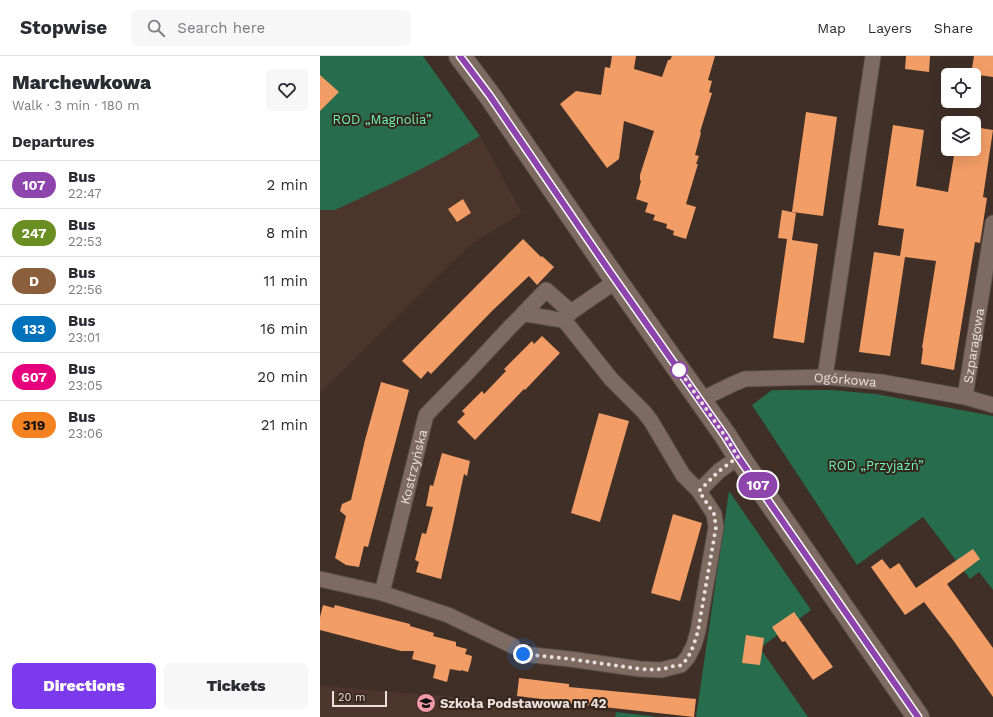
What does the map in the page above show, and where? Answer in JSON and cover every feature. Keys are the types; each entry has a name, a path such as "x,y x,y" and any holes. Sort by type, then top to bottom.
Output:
{"street":[{"path":"460,56 490,96 918,717"},
{"path":"825,377 873,56"},
{"name":"Szparagowa","path":"965,397 993,223"},
{"path":"523,314 552,319 568,316 606,288"},
{"name":"Kostrzyńska","path":"382,593 426,415 470,371 546,290 568,316"},
{"path":"320,579 382,593 448,614 518,650 640,669 661,670 681,665 688,657 694,645 698,631 716,527 714,514 699,491 683,475 651,421 611,379 568,316"},
{"name":"Ogórkowa","path":"700,400 745,379 825,377 881,382 965,397 993,405"},
{"path":"699,491 719,471 738,457"}],"shaded area":[{"path":"480,136 522,213 471,244 320,393 320,210 335,210 429,165"},
{"name":"Szkoła Podstawowa nr 42","path":"320,686 516,702 616,712 615,717 320,717"}],"green space":[{"name":"ROD „Magnolia”","path":"320,56 423,56 480,136 427,166 335,210 320,210"},
{"name":"ROD „Przyjaźń”","path":"772,390 831,390 876,394 993,416 993,590 979,572 970,579 923,517 857,565 752,405"},
{"path":"729,491 811,610 760,648 808,717 696,717"},
{"path":"616,712 658,717 615,717"}],"building":[{"path":"612,56 636,56 634,69 662,77 668,60 670,60 672,56 715,56 708,80 712,81 709,92 712,93 700,132 695,155 699,156 696,164 698,164 686,204 696,207 686,239 673,235 674,231 666,228 667,224 653,220 655,215 645,212 648,203 636,199 641,181 640,175 654,131 624,121 619,159 607,168 560,104 576,91 601,95 605,67 610,68"},
{"path":"906,56 930,56 929,72 905,69"},
{"path":"974,56 993,56 993,77 981,75 981,68 972,68"},
{"path":"320,75 339,92 320,111"},
{"path":"806,112 837,117 823,216 792,212"},
{"path":"893,125 924,130 916,186 948,192 954,156 981,156 981,128 993,130 983,197 987,198 980,243 975,242 954,370 921,364 922,348 936,261 905,257 890,356 859,352 874,252 900,256 904,229 878,225"},
{"path":"463,199 471,213 457,222 448,209"},
{"path":"782,210 796,213 792,240 818,244 804,343 773,338 787,239 778,238"},
{"path":"523,239 541,257 542,256 554,267 537,285 529,276 493,310 431,374 428,371 421,379 402,361"},
{"path":"542,336 560,353 475,440 457,422 465,414 462,411 482,391 484,394 506,371 504,369 532,341 534,344"},
{"path":"381,382 409,390 368,547 364,546 359,567 346,565 335,558 346,516 340,511 342,504 351,500 365,440"},
{"path":"599,413 629,421 600,522 571,513"},
{"path":"442,453 470,461 467,476 464,474 441,579 416,572 419,562 415,560 422,533 426,534 433,507 426,506 430,485 433,486"},
{"path":"673,514 702,523 680,601 651,593"},
{"path":"973,549 980,559 947,584 993,648 993,697 924,602 905,615 871,567 882,559 890,569 899,563 916,588"},
{"path":"323,605 334,608 335,605 410,624 410,626 434,633 433,636 456,642 456,646 467,649 465,654 472,656 468,672 450,669 447,682 433,678 436,665 412,659 414,651 401,651 320,630 320,617"},
{"path":"794,612 833,667 813,680 785,641 782,642 772,627"},
{"path":"746,635 764,638 760,665 742,663"},
{"path":"519,678 569,684 569,687 696,699 694,717 517,696"}],"bus line":[{"name":"107","path":"460,56 490,96 918,717"}],"place":[{"name":"Szkoła Podstawowa nr 42","path":"426,703"}],"route":[{"path":"523,654 650,670 661,670 681,665 688,657 694,645 698,631 716,527 714,514 699,491 719,471 738,457 679,370"}]}
